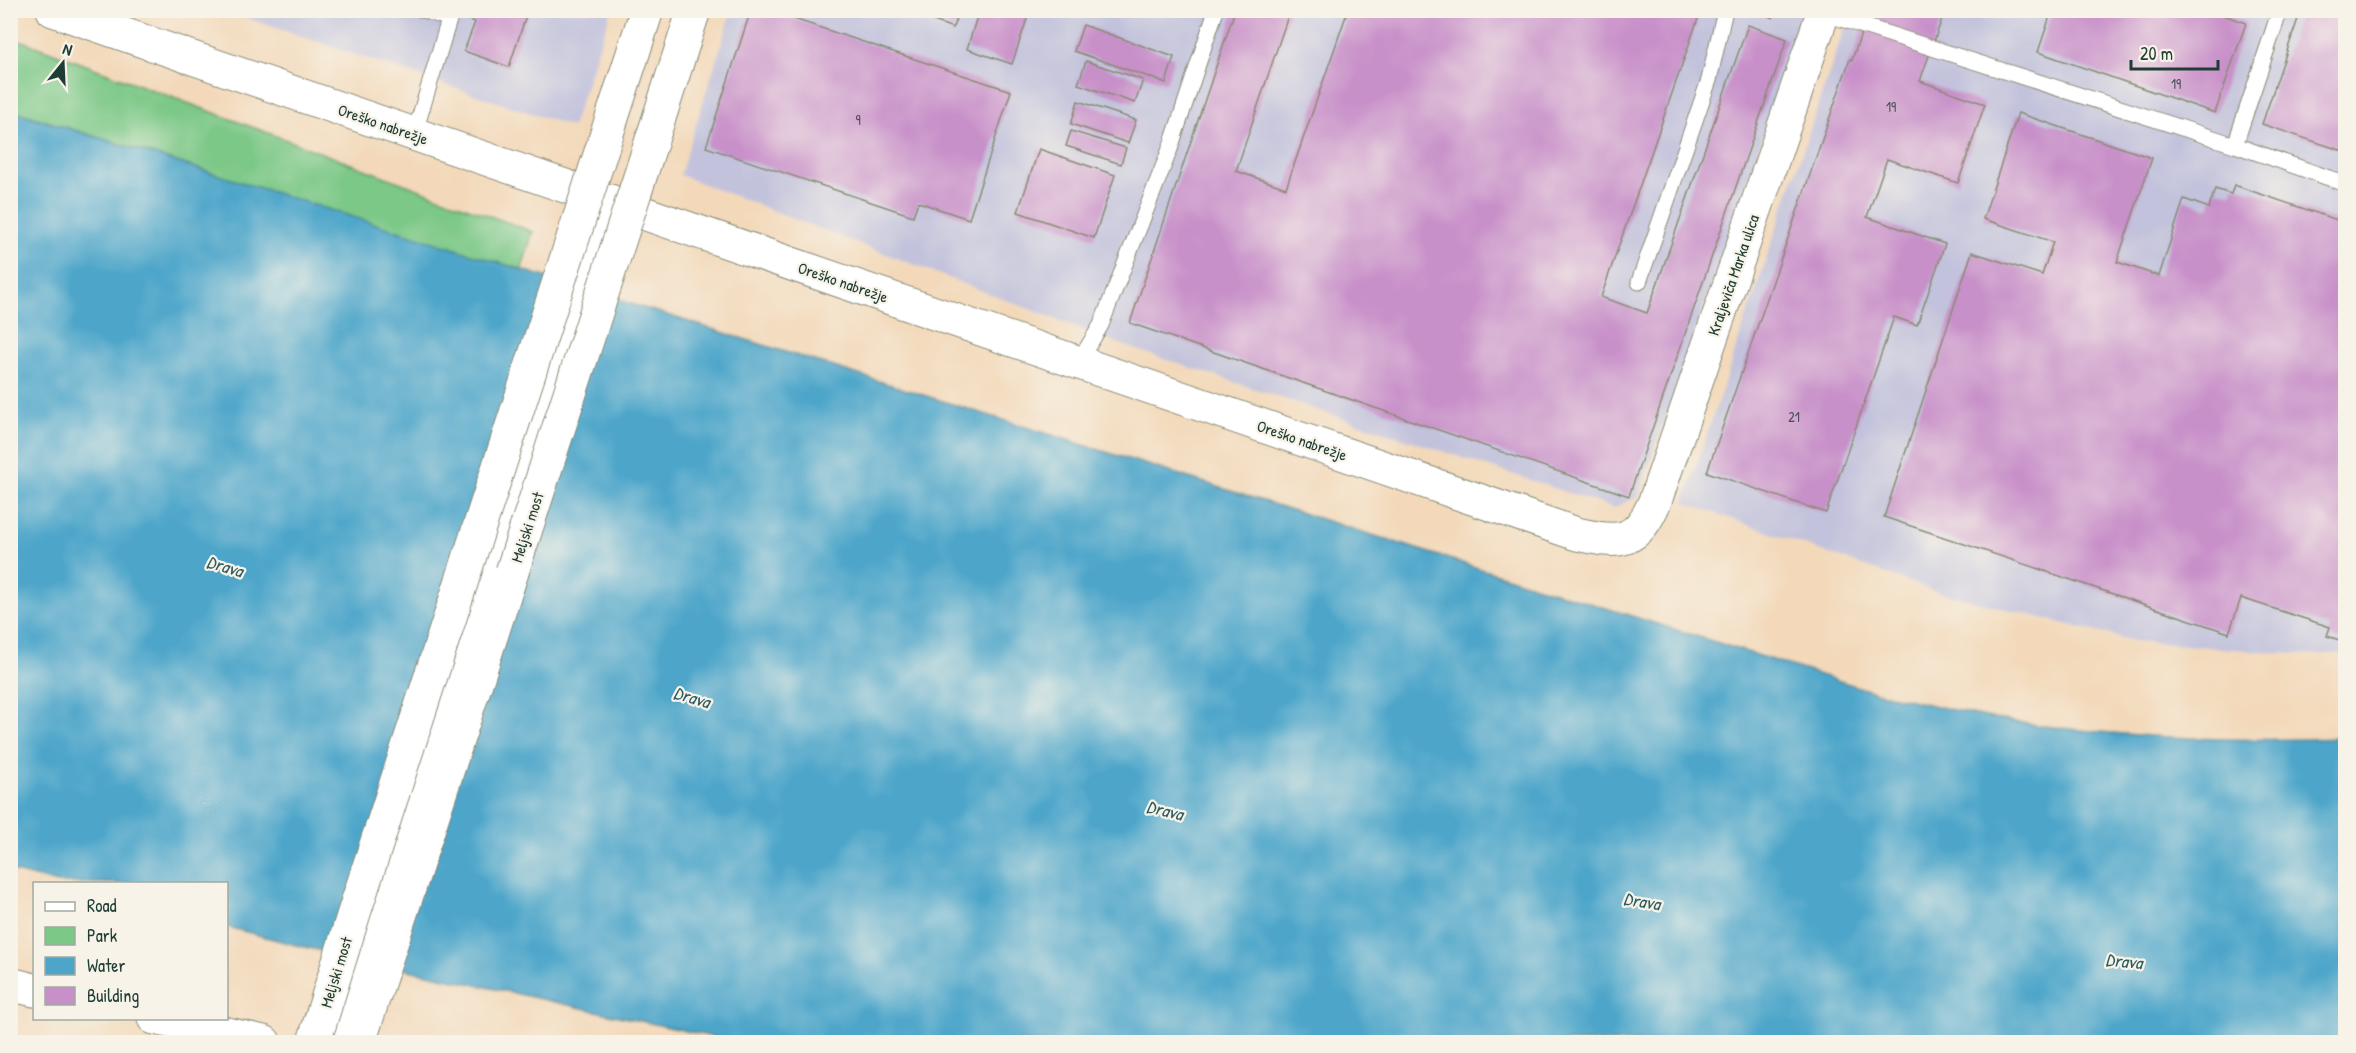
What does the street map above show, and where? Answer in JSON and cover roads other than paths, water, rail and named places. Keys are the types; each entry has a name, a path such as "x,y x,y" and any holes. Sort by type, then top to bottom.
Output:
{"main road":[{"name":"Oreško nabrežje","path":"53,10 1577,534 1617,541 1633,534"},
{"name":"Meljski most","path":"314,1042 357,902 647,10"},
{"name":"Meljski most","path":"359,1042 694,10"},
{"name":"Kraljeviča Marka ulica","path":"1633,534 1646,522 1655,501 1824,12"},
{"name":"Meljski most","path":"340,1042 610,201"},
{"path":"10,984 33,990"},
{"path":"163,1020 264,1042"}],"lane":[{"path":"414,135 450,14 423,10"},
{"path":"1078,363 1101,325 1166,160 1216,10"},
{"path":"1639,282 1709,80 1725,10"},
{"path":"2235,145 2280,10"},
{"path":"1824,12 2235,145 2346,184"}],"water":[{"name":"Drava","path":"10,110 1875,692 1967,713 2062,728 2224,739 2345,738 2345,1042 736,1042 300,946 228,927 228,882 54,882 11,871"}]}
